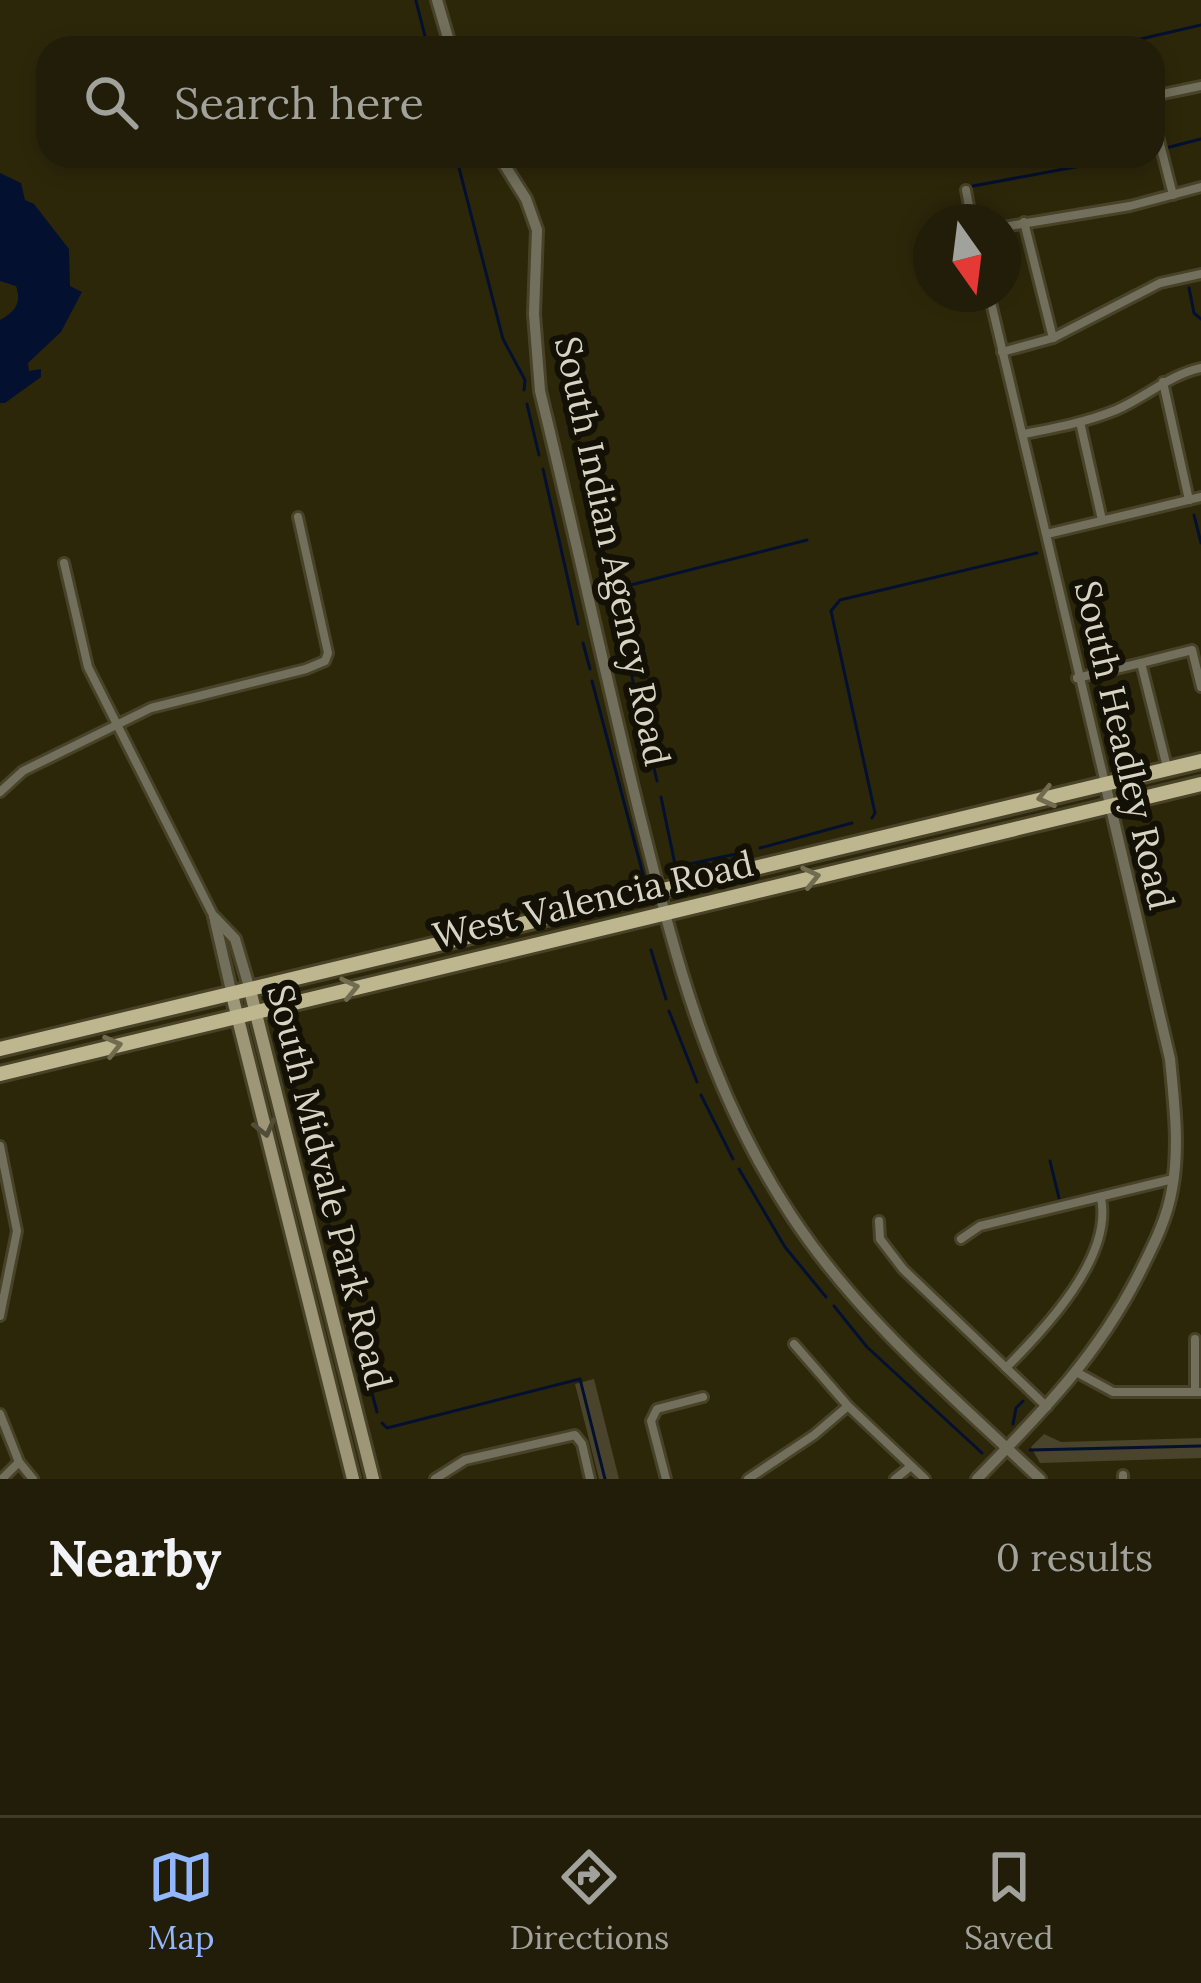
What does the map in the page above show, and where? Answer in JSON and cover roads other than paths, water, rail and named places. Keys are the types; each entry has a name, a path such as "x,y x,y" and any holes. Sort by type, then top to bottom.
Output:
{"main road":[{"name":"West Valencia Road","path":"0,1049 1201,761"},
{"name":"West Valencia Road","path":"0,1074 1201,784"},
{"path":"861,843 865,865"},
{"path":"461,940 466,960"},
{"name":"South Midvale Park Road","path":"250,990 373,1479"},
{"name":"South Midvale Park Road","path":"232,994 352,1479"}],"street":[{"path":"437,0 448,36"},
{"path":"1165,94 1201,86"},
{"path":"1165,164 1173,195"},
{"name":"South Indian Agency Road","path":"507,168 526,199 537,230 533,314 540,392 663,913 686,997 718,1079 754,1154 823,1260 908,1357 1040,1479"},
{"path":"1021,223 1074,217 1201,187"},
{"path":"966,190 969,204"},
{"path":"1024,222 1053,338"},
{"path":"1002,352 1053,338 1160,283 1201,274"},
{"name":"South Headley Road","path":"977,1479 1078,1373 1119,1313 1165,1218 1173,1179 1174,1103 1170,1059 992,312"},
{"path":"1023,434 1119,409 1163,382 1201,368"},
{"path":"1163,382 1189,500"},
{"path":"1080,422 1102,520"},
{"path":"1047,534 1201,497"},
{"path":"0,792 23,771 151,708 320,665 328,653 298,517"},
{"name":"South Midvale Park Road","path":"64,563 88,667 214,917 232,994"},
{"path":"1077,678 1197,649 1201,687"},
{"path":"1141,663 1167,769"},
{"name":"South Midvale Park Road","path":"214,917 235,939 250,990"},
{"path":"0,1147 16,1231 0,1316"},
{"path":"961,1239 980,1226 1173,1179"},
{"path":"1006,1368 1048,1325 1075,1286 1103,1226 1100,1197"},
{"path":"879,1221 880,1238 904,1269 1047,1407"},
{"path":"1078,1373 1113,1392 1198,1392 1195,1339"},
{"path":"794,1344 848,1406 925,1479"},
{"path":"666,1479 651,1420 656,1409 703,1397"},
{"path":"748,1479 814,1436 848,1406"},
{"path":"0,1414 20,1462 33,1479"},
{"path":"435,1479 465,1460 575,1435 582,1444 590,1479"},
{"path":"2,1479 20,1462"},
{"path":"895,1479 911,1466"}],"water":[{"path":"0,173 21,183 25,200 34,204 69,249 70,286 82,292 61,332 28,363 29,371 41,369 41,377 5,403 0,403 0,320 13,310 18,297 16,286 0,281"}],"waterway":[{"path":"416,1 425,36"},
{"path":"1154,36 1201,25"},
{"path":"1166,148 1201,139"},
{"path":"459,168 503,339 525,380 524,390"},
{"path":"973,186 1070,168"},
{"path":"1189,288 1194,313 1201,319"},
{"path":"527,404 539,455"},
{"path":"543,469 578,624"},
{"path":"1194,515 1201,543"},
{"path":"612,594 611,590 807,540"},
{"path":"872,818 875,813 831,611 840,600 1037,553"},
{"path":"616,609 640,711"},
{"path":"583,643 590,669"},
{"path":"592,681 644,878"},
{"path":"644,726 657,781"},
{"path":"661,797 677,874"},
{"path":"760,848 852,823"},
{"path":"676,867 745,852"},
{"path":"651,950 666,999"},
{"path":"669,1011 697,1082"},
{"path":"701,1095 733,1159"},
{"path":"1050,1161 1059,1198"},
{"path":"739,1169 785,1247 826,1297"},
{"path":"834,1306 867,1347 982,1453"},
{"path":"368,1378 377,1412"},
{"path":"382,1423 387,1428 580,1379 605,1479"},
{"path":"1013,1424 1016,1408 1023,1401"},
{"path":"1030,1450 1201,1446"}]}
